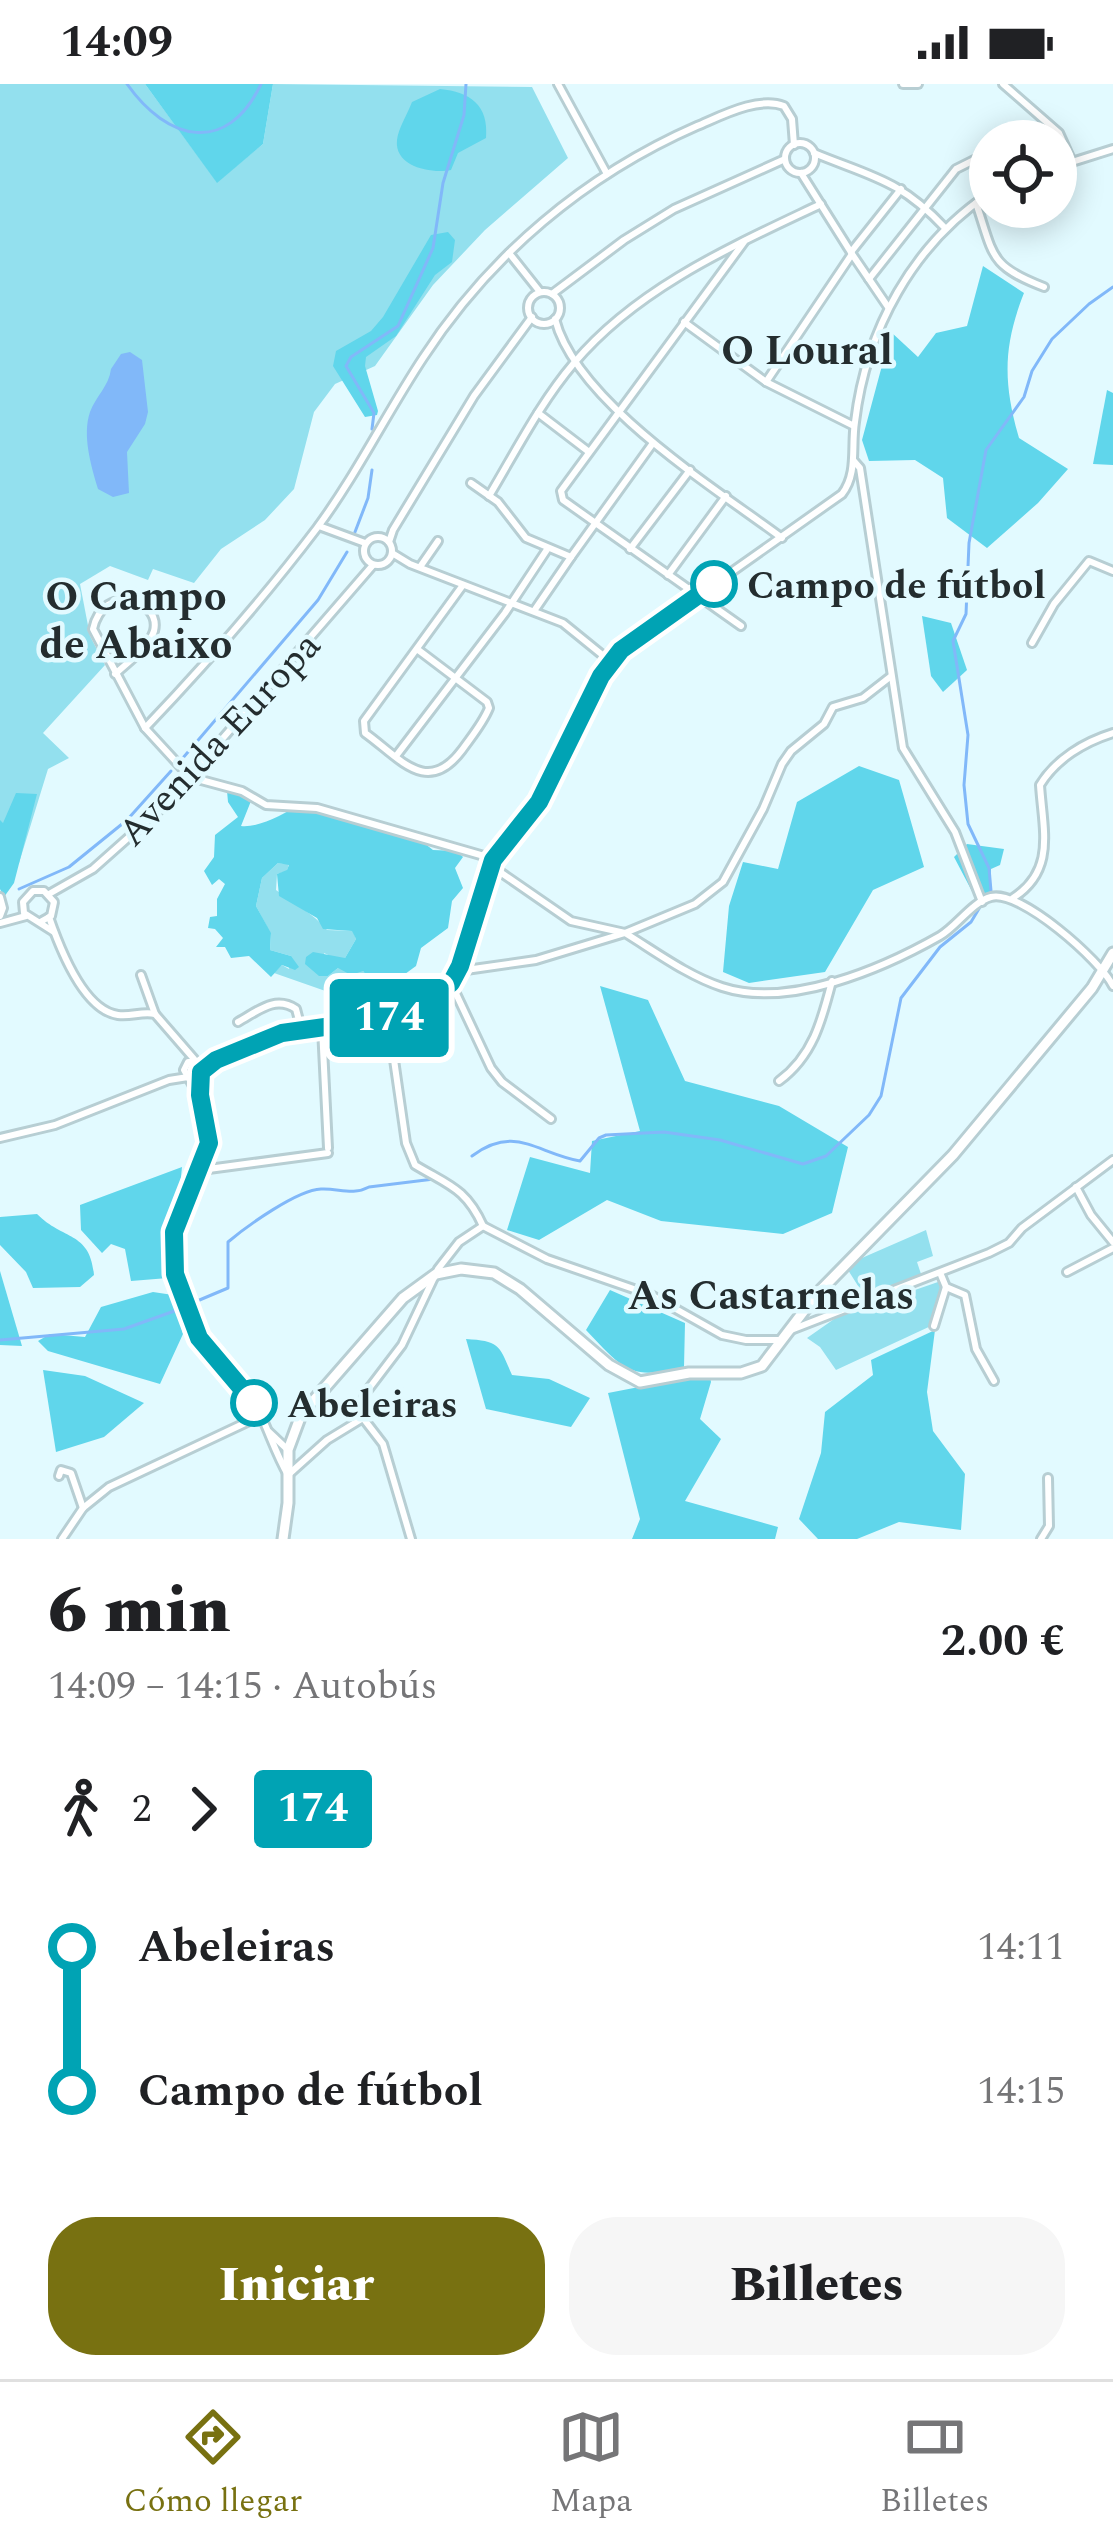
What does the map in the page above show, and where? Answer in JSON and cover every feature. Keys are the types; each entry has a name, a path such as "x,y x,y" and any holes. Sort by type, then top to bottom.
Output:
{"main road":[{"path":"283,1539 288,1475 282,1450 293,1430 310,1402 386,1316 416,1284 436,1274 494,1273 520,1288 609,1365 640,1382 689,1373 752,1372 770,1360 784,1335 953,1155 1113,953"}],"street":[{"path":"559,84 608,174"},
{"path":"903,84 918,84"},
{"path":"1003,84 1044,120"},
{"path":"145,728 319,526 460,306 551,215 608,174 674,137 775,103 790,115 797,144 814,158 857,166 901,189 945,228"},
{"path":"555,297 624,240 674,208 786,162 797,144"},
{"path":"1077,160 1113,149"},
{"path":"805,172 814,158"},
{"path":"786,162 805,172 888,307"},
{"path":"869,279 924,206 956,170 969,163"},
{"path":"766,382 862,238 901,189"},
{"path":"489,496 538,413 577,360 636,306 719,254 821,204"},
{"path":"0,1138 55,1125 170,1080 201,1074 216,1060 265,1038 388,1018 430,999 451,983 490,865 539,802 611,662 695,596 842,494 851,479 854,426 888,307 945,228 969,208"},
{"path":"984,228 1002,268 1043,287"},
{"path":"845,241 862,238"},
{"path":"741,626 563,500 561,491 744,242"},
{"path":"509,253 537,295"},
{"path":"719,254 726,265"},
{"path":"537,295 555,297"},
{"path":"534,320 529,304 537,295"},
{"path":"553,321 560,308 555,297"},
{"path":"319,526 365,546 386,540 474,396 525,328 534,320 553,321"},
{"path":"553,321 577,360 619,411 782,538"},
{"path":"684,322 766,382 854,426"},
{"path":"538,413 589,452"},
{"path":"534,611 654,442"},
{"path":"853,460 860,468 903,748 955,832 982,902"},
{"path":"631,549 691,469"},
{"path":"471,484 489,496 526,538 571,557"},
{"path":"667,576 726,496"},
{"path":"386,540 391,556"},
{"path":"420,567 438,541"},
{"path":"365,546 370,563 391,556 563,623 611,662"},
{"path":"397,756 548,548"},
{"path":"1032,644 1054,604 1089,561 1113,572"},
{"name":"Avenida Europa","path":"51,898 132,837 190,777 370,563"},
{"path":"417,650 489,709 451,765 440,772 418,772 365,733 364,721 463,585"},
{"path":"115,674 152,637 155,626 145,606 126,600 114,600 101,608 93,629 115,674 145,728 190,777 242,791 266,805 316,808 484,856 490,865 571,921 626,933 677,966 730,990 785,994 895,960 947,932 990,897 1011,899 1065,933 1104,970 1113,986"},
{"path":"458,971 536,960 626,933 710,896 724,882 791,751 824,724 833,707 862,698 890,677"},
{"path":"1011,899 1032,886 1044,858 1040,785 1045,776 1078,748 1113,733"},
{"path":"24,912 25,897 33,891 51,898 46,919"},
{"path":"0,898 0,919 24,912 46,919 73,975 98,1004 118,1015 155,1014"},
{"path":"141,975 155,1014 197,1061 209,1143 174,1232 175,1274 199,1338 251,1397 282,1450"},
{"path":"779,1081 810,1049 832,980"},
{"path":"451,983 491,1068 551,1119"},
{"path":"238,1022 282,1001 296,1009 301,1030"},
{"path":"388,1018 406,1143 415,1165 452,1184 468,1199 483,1226 547,1259 652,1295 722,1335 746,1340 784,1335 941,1275 1009,1243 1022,1228 1113,1160"},
{"path":"201,1170 328,1150 322,1028"},
{"path":"181,1048 188,1077 200,1095"},
{"path":"170,1080 197,1061 216,1060"},
{"path":"1067,1272 1113,1245 1076,1186"},
{"path":"411,1539 383,1444 363,1418 364,1396 402,1345 436,1274 459,1242 483,1226"},
{"path":"934,1326 946,1287 941,1275"},
{"path":"946,1287 965,1295 976,1349 994,1381"},
{"path":"65,1537 83,1508 125,1478 260,1416"},
{"path":"288,1475 337,1432 363,1418"},
{"path":"59,1475 61,1470 70,1473 83,1508"},
{"path":"1041,1539 1049,1526 1048,1478"}],"shaded area":[{"path":"0,84 145,84 217,182 263,144 273,84 532,87 568,158 485,230 433,285 375,366 335,384 314,412 294,489 265,520 221,549 194,583 153,569 148,580 110,566 80,584 90,636 105,665 43,733 69,758 48,769 19,863 0,863"},
{"path":"145,84 273,84 263,144 217,183"},
{"path":"440,89 469,97 481,109 486,127 486,138 458,153 451,170 443,171 408,162 397,140 412,102"},
{"path":"448,232 455,240 452,262 435,275 396,336 366,357 378,411 365,417 333,366 336,351 371,331 431,235"},
{"path":"983,266 1024,293 1012,330 1008,365 1019,438 1068,469 987,548 947,518 943,478 915,460 869,461 862,440 891,332 918,357 936,333 967,326"},
{"path":"130,352 142,360 148,412 127,452 129,493 113,497 98,489 88,450 88,421 111,369 121,354"},
{"path":"1107,390 1113,393 1113,465 1093,464"},
{"path":"922,616 951,623 967,670 943,692 931,676"},
{"path":"859,766 899,780 924,867 873,890 825,972 749,983 723,972 729,906 743,862 778,869 797,802"},
{"path":"246,790 251,801 241,826 264,822 299,805 305,810 346,814 378,827 406,829 433,850 457,851 463,857 455,868 463,888 452,901 448,928 421,948 416,966 383,990 363,971 351,975 338,968 319,976 305,964 306,957 313,952 345,958 356,939 352,931 323,929 317,918 279,896 277,874 289,865 278,863 262,878 256,906 271,933 270,950 291,956 299,967 282,965 271,977 249,956 231,958 225,947 216,947 223,938 208,928 210,917 217,916 217,899 225,884 219,879 212,885 204,871 214,857 215,835 238,817 228,802 227,791"},
{"path":"16,793 37,794 14,883 4,897 0,820 3,823"},
{"path":"967,844 1004,849 1000,865 991,869 990,894 975,897 954,857"},
{"path":"278,863 289,864 287,871 277,874 276,890 327,930 353,931 356,939 345,958 324,953 328,976 338,968 363,971 376,987 334,994 274,973 282,965 289,969 291,956 270,950 271,934 256,906 262,878"},
{"path":"600,986 648,1000 685,1081 779,1106 848,1147 832,1213 783,1234 661,1221 607,1200 539,1240 507,1230 530,1157 590,1173 592,1141 640,1131"},
{"path":"182,1167 178,1206 165,1229 168,1278 131,1281 125,1249 111,1244 102,1253 81,1230 80,1205"},
{"path":"37,1214 87,1251 94,1275 80,1287 33,1288 26,1272 0,1245 0,1217"},
{"path":"926,1230 933,1256 917,1262 923,1280 865,1297 848,1270 855,1261"},
{"path":"0,1271 22,1346 0,1345"},
{"path":"938,1282 942,1288 933,1325 836,1370 807,1338 837,1317"},
{"path":"610,1290 685,1323 684,1367 639,1372 619,1363 586,1330"},
{"path":"153,1292 173,1295 183,1334 160,1384 48,1351 38,1341 50,1334 85,1337 101,1307"},
{"path":"935,1330 927,1392 933,1431 965,1474 961,1530 899,1522 857,1539 818,1539 799,1519 821,1453 825,1412 873,1375 871,1360"},
{"path":"466,1339 497,1346 512,1375 549,1379 590,1398 571,1427 486,1409"},
{"path":"43,1370 85,1376 144,1403 104,1437 56,1452"},
{"path":"701,1375 711,1382 700,1419 721,1439 685,1501 778,1527 775,1539 632,1539 640,1519 608,1393"}],"waterway":[{"path":"127,84 160,118 196,132 214,131 231,122 261,84"},
{"path":"372,429 374,413 346,366 351,357 398,326 433,248 443,183 464,115 466,84"},
{"path":"991,891 989,868 968,824 964,785 968,735 953,641 966,614 969,543 986,450 1024,397 1032,371 1052,339 1113,287"},
{"path":"355,532 372,470"},
{"path":"182,759 318,600 347,552"},
{"path":"19,889 69,867 127,820 171,771"},
{"path":"472,1156 513,1141 580,1161 606,1135 664,1132 720,1140 803,1164 826,1156 869,1115 881,1096 901,998 940,947 971,922 980,907"},
{"path":"190,1304 228,1288 228,1242 286,1202 321,1189 357,1191 434,1179"},
{"path":"0,1340 124,1329 180,1309"}],"bus line":[{"name":"174","path":"254,1403 199,1338 172,1257 174,1232 209,1143 201,1072 216,1060 282,1033 388,1018 430,999 451,983 493,860 539,802 601,676 621,650 714,584"}],"place":[{"name":"Campo de fútbol","path":"714,584"},
{"name":"Abeleiras","path":"254,1403"}],"district":[{"name":"O Loural","path":"807,349"},
{"name":"O Campo de Abaixo","path":"136,619"},
{"name":"As Castarnelas","path":"771,1294"}]}
